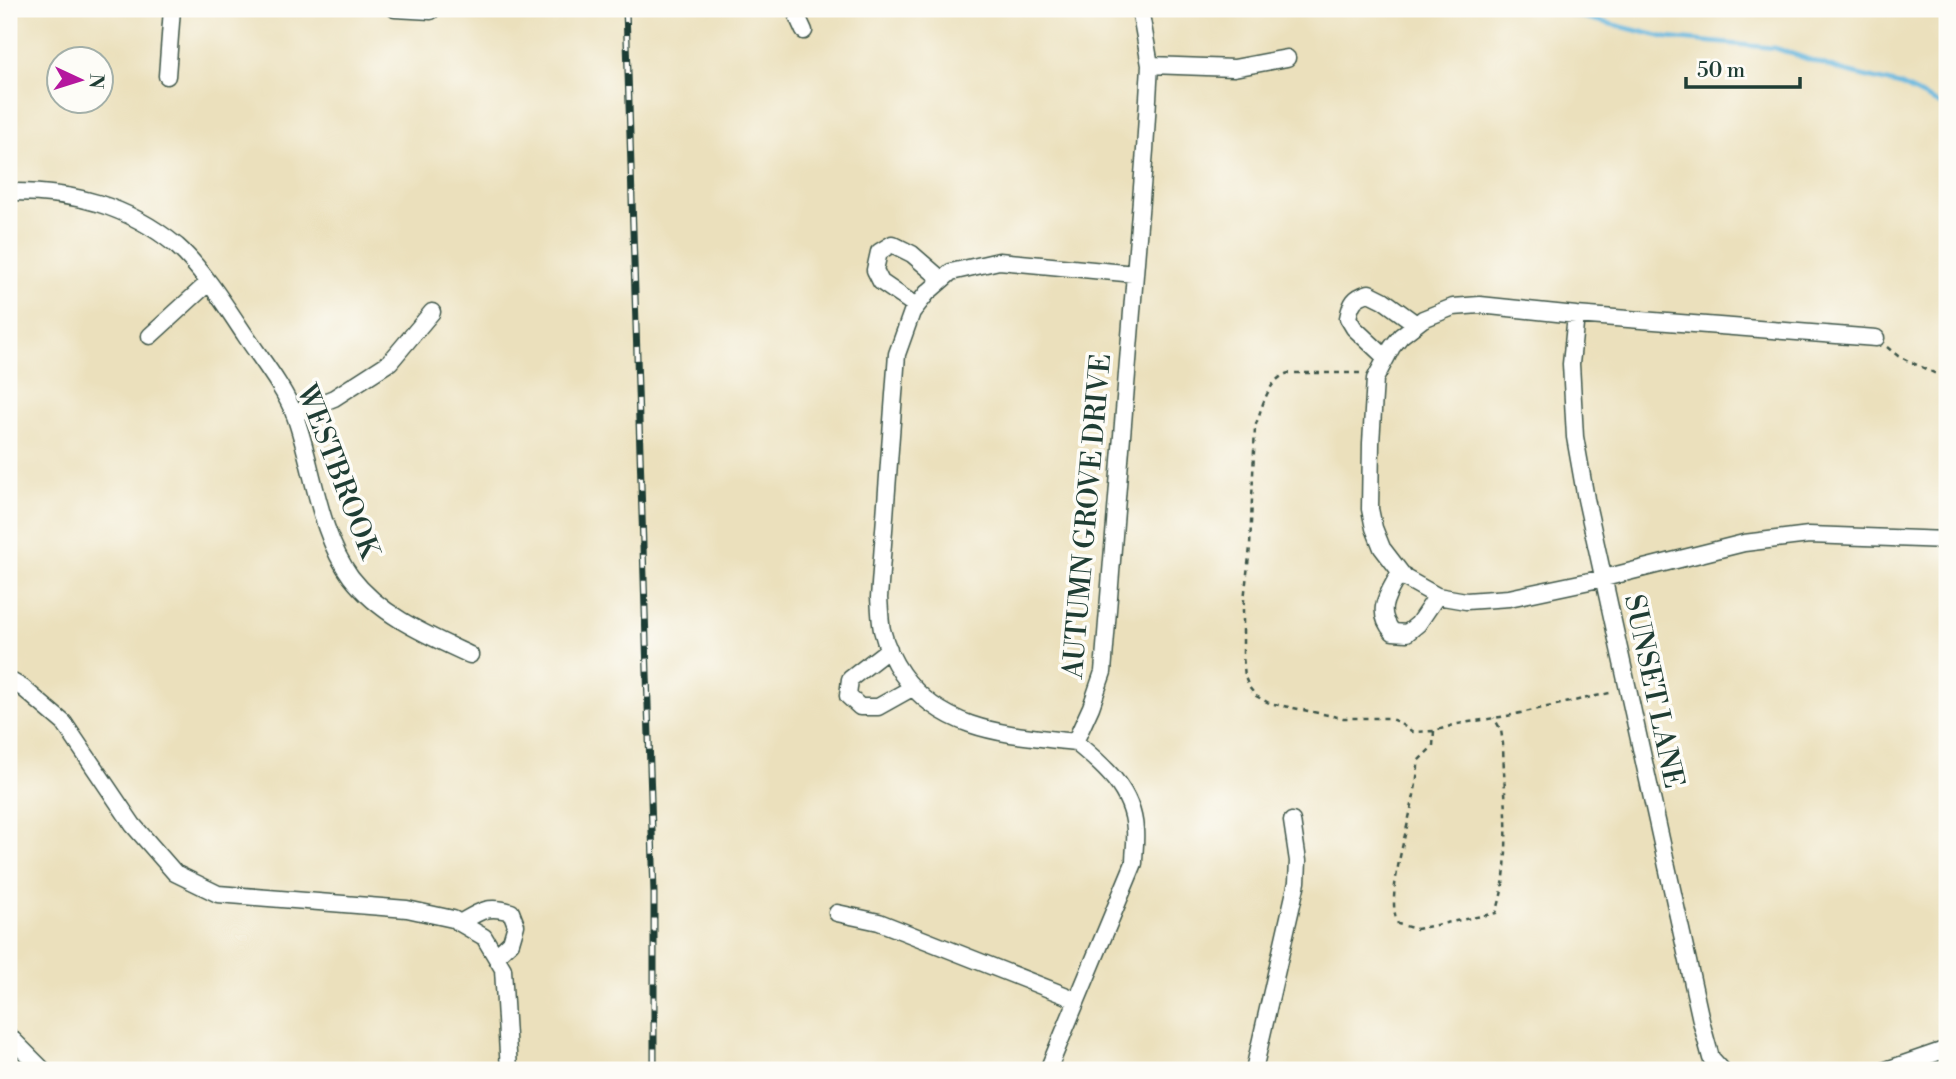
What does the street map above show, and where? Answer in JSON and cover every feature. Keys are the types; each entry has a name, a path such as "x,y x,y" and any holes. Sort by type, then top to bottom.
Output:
{"street":[{"path":"167,76 172,9"},
{"path":"395,9 431,11"},
{"path":"794,9 804,31"},
{"name":"AUTUMN GROVE DRIVE","path":"1075,742 1103,673 1150,65 1140,9"},
{"path":"1150,65 1234,68 1287,58"},
{"name":"WESTBROOK","path":"9,191 71,195 103,204 150,227 178,248 208,283 268,368 294,414 328,530 351,576 376,603 417,631 470,655"},
{"path":"916,306 881,282 875,270 879,252 891,244 912,254 942,280"},
{"path":"1048,1070 1134,863 1136,828 1119,782 1105,766 1075,742 1010,734 966,724 937,710 912,688 889,649 882,630 879,598 897,354 912,312 951,272 999,261 1135,274"},
{"path":"150,335 208,283"},
{"path":"1386,358 1354,328 1348,318 1351,304 1358,296 1369,293 1416,324"},
{"path":"1876,338 1480,305 1453,307 1423,319 1401,336 1377,374 1370,443 1370,509 1382,548 1405,578 1437,596 1466,601 1508,598 1604,578 1744,543 1809,535 1947,540"},
{"path":"294,414 334,398 390,362 432,312"},
{"name":"SUNSET LANE","path":"1576,315 1571,364 1575,437 1702,1025 1711,1058 1722,1070"},
{"path":"1400,572 1383,608 1383,621 1393,632 1407,634 1418,624 1437,596"},
{"path":"889,649 850,679 848,696 860,707 878,707 912,688"},
{"path":"9,680 23,688 64,723 132,825 175,873 218,894 407,909 453,919 484,937 503,969 509,1070"},
{"path":"1254,1070 1297,882 1298,861 1292,821"},
{"path":"460,923 494,907 511,912 516,925 514,934 511,942 496,956"},
{"path":"837,913 879,922 1077,1000"},
{"path":"9,1037 43,1070"},
{"path":"1886,1070 1947,1049"}],"path":[{"path":"1876,338 1898,356 1947,379"},
{"path":"1377,374 1289,373 1279,376 1273,382 1255,427 1250,547 1243,609 1243,656 1245,677 1256,696 1269,703 1343,718 1388,718 1413,732 1434,731 1629,689"},
{"path":"1434,731 1433,746 1418,761 1416,787 1392,902 1398,924 1416,929 1496,913 1505,876 1505,852 1503,744 1501,730 1494,718"}],"waterway":[{"path":"1550,9 1667,38 1775,48 1843,71 1900,85 1947,108"}],"railway":[{"path":"626,9 654,894 654,1070"}]}
